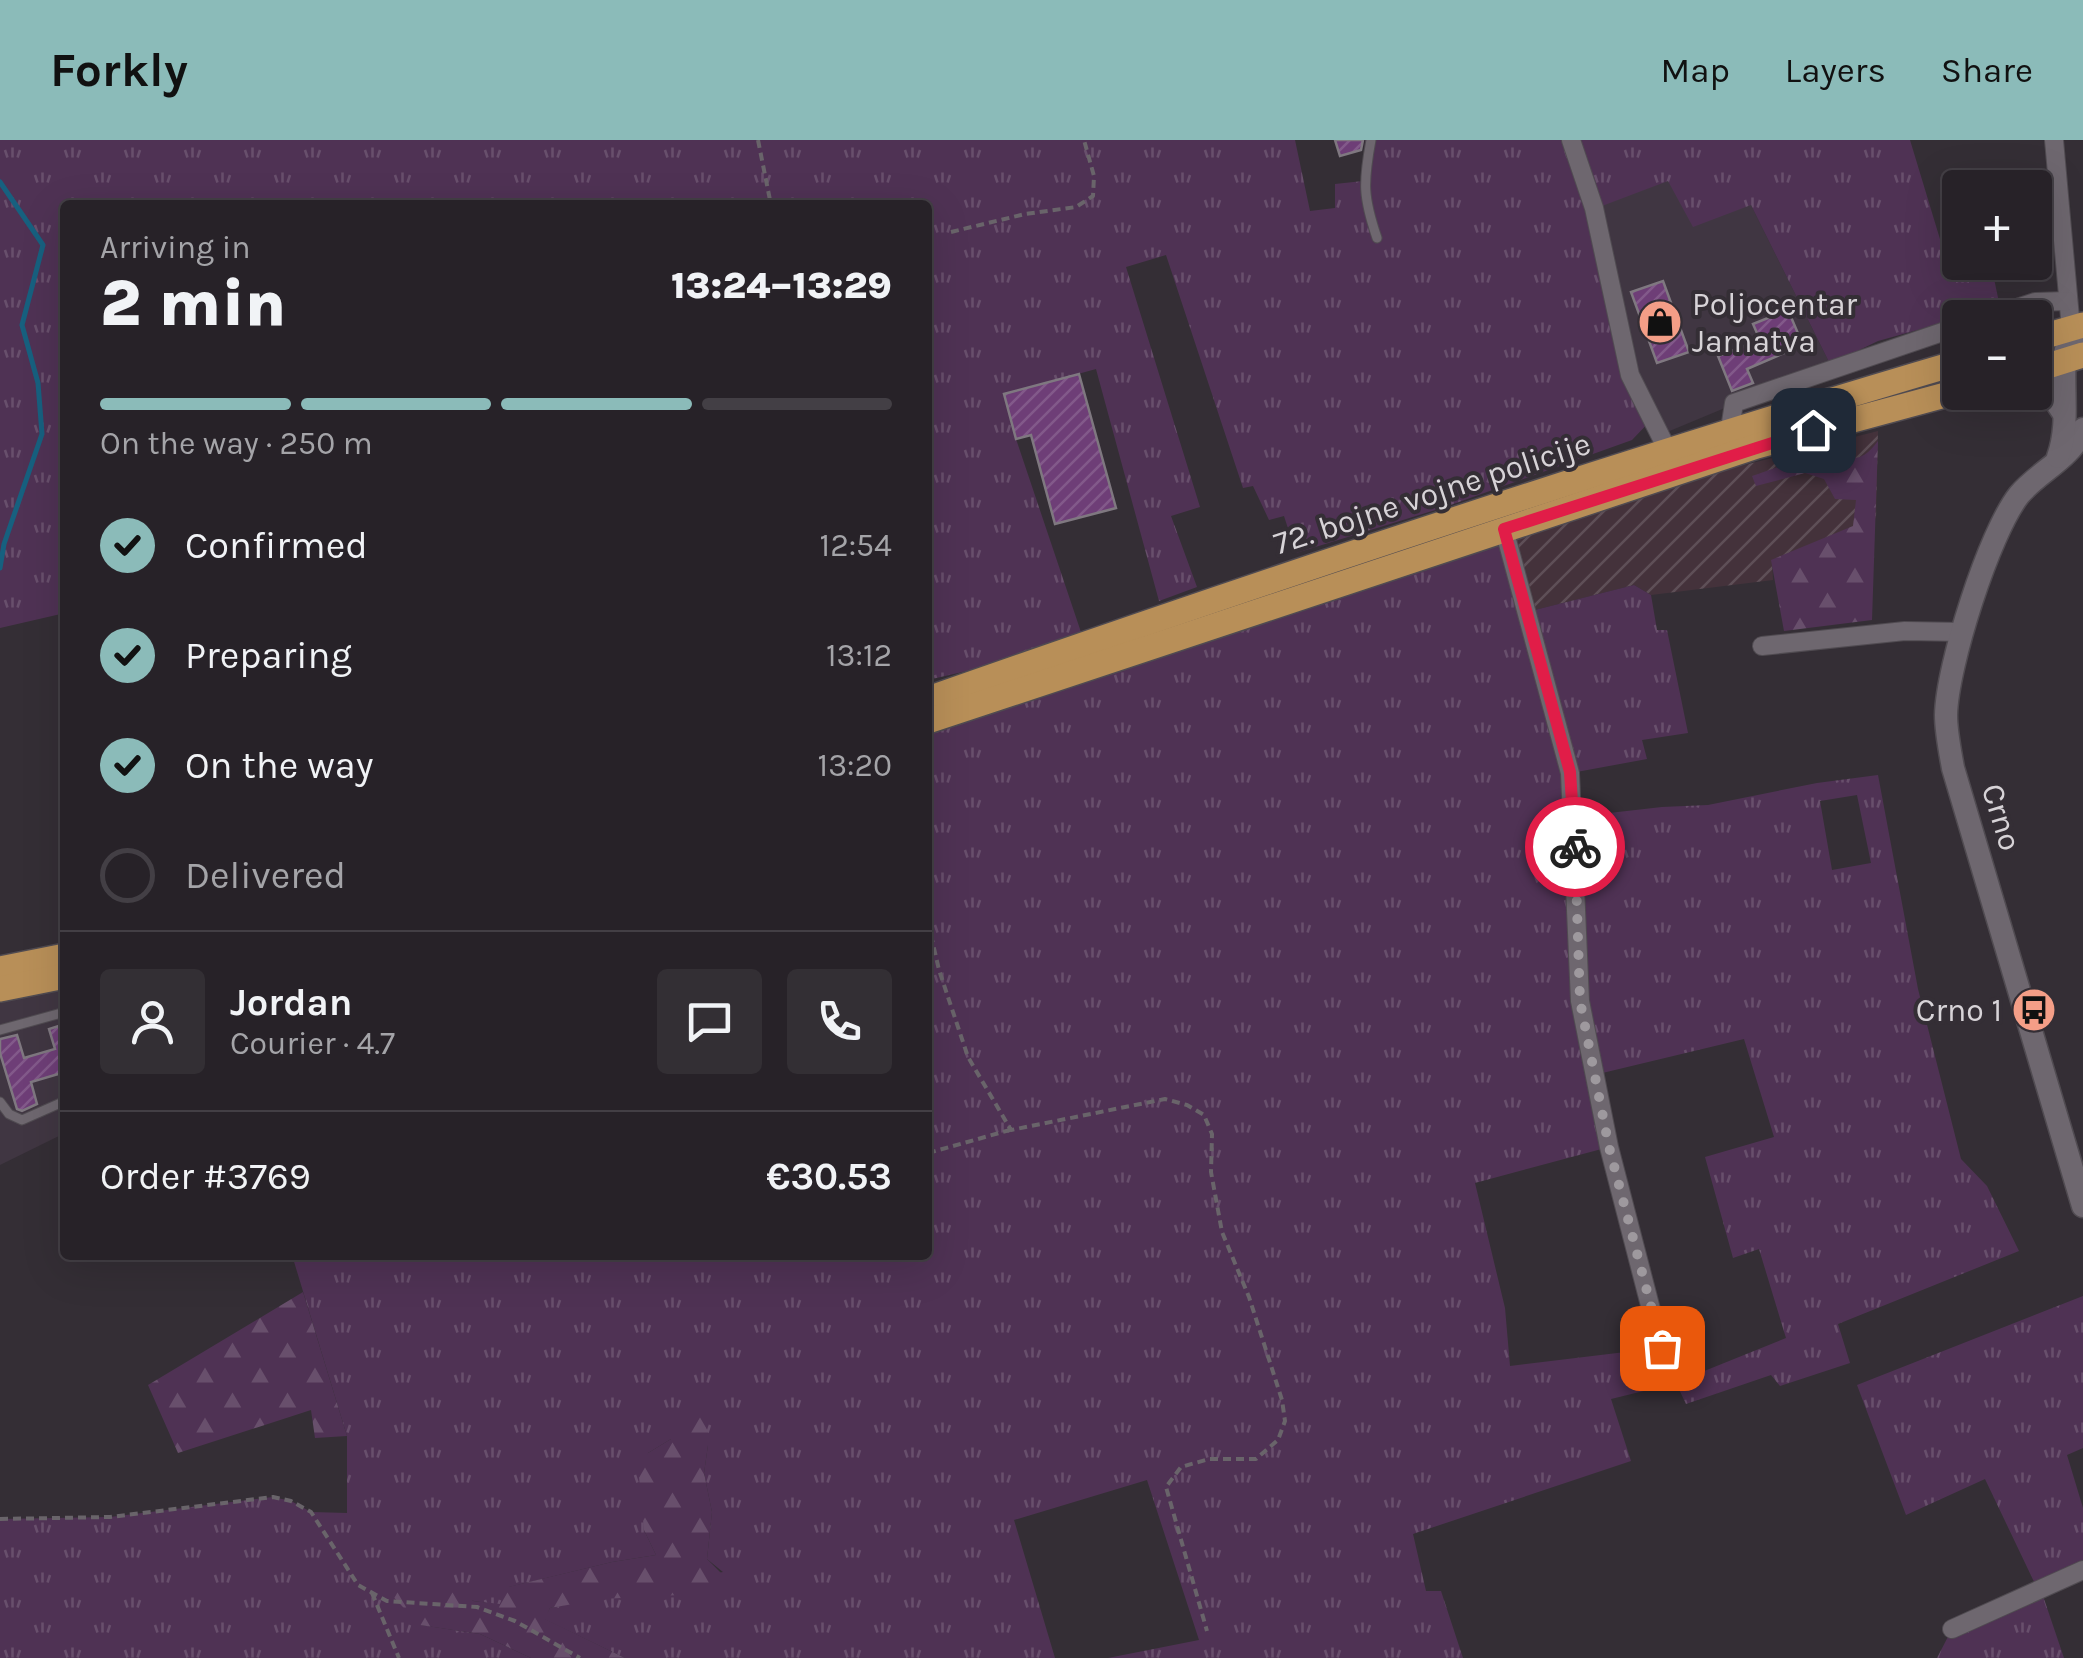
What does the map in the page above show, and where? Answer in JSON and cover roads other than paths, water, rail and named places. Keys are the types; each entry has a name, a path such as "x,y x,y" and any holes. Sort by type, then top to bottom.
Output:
{"main road":[{"path":"2052,337 2079,331"},
{"name":"72. bojne vojne policije","path":"932,699 1310,567 1730,429 1942,367"},
{"name":"72. bojne vojne policije","path":"932,720 1758,446 1942,397"},
{"path":"0,969 60,957"},
{"path":"0,989 60,977"}],"street":[{"path":"1571,140 1594,208 1630,375 1668,450"},
{"path":"2054,140 2068,301 2079,331 2062,443 2055,464"},
{"path":"2052,301 2068,301"},
{"path":"1730,429 1734,403 1942,332"},
{"path":"2052,398 2064,414"},
{"name":"Crno","path":"2083,428 2070,450 2021,492 2008,510 1962,632 1946,718 1953,768 2083,1206"},
{"path":"1504,529 1570,772 1580,1001 1609,1147 1662,1348"},
{"path":"1762,646 1905,631 1962,632"},
{"path":"1952,1629 2083,1570"}],"lane":[{"path":"1371,140 1363,181 1377,238"},
{"path":"0,1030 60,1013"},
{"path":"0,1102 9,1114 22,1120 60,1103"}],"waterway":[{"path":"0,182 43,245 22,325 38,383 42,434 4,544 0,568"}],"place":[{"name":"Poljocentar Jamatva","path":"1660,322"},
{"name":"Crno 1","path":"2034,1010"}]}
